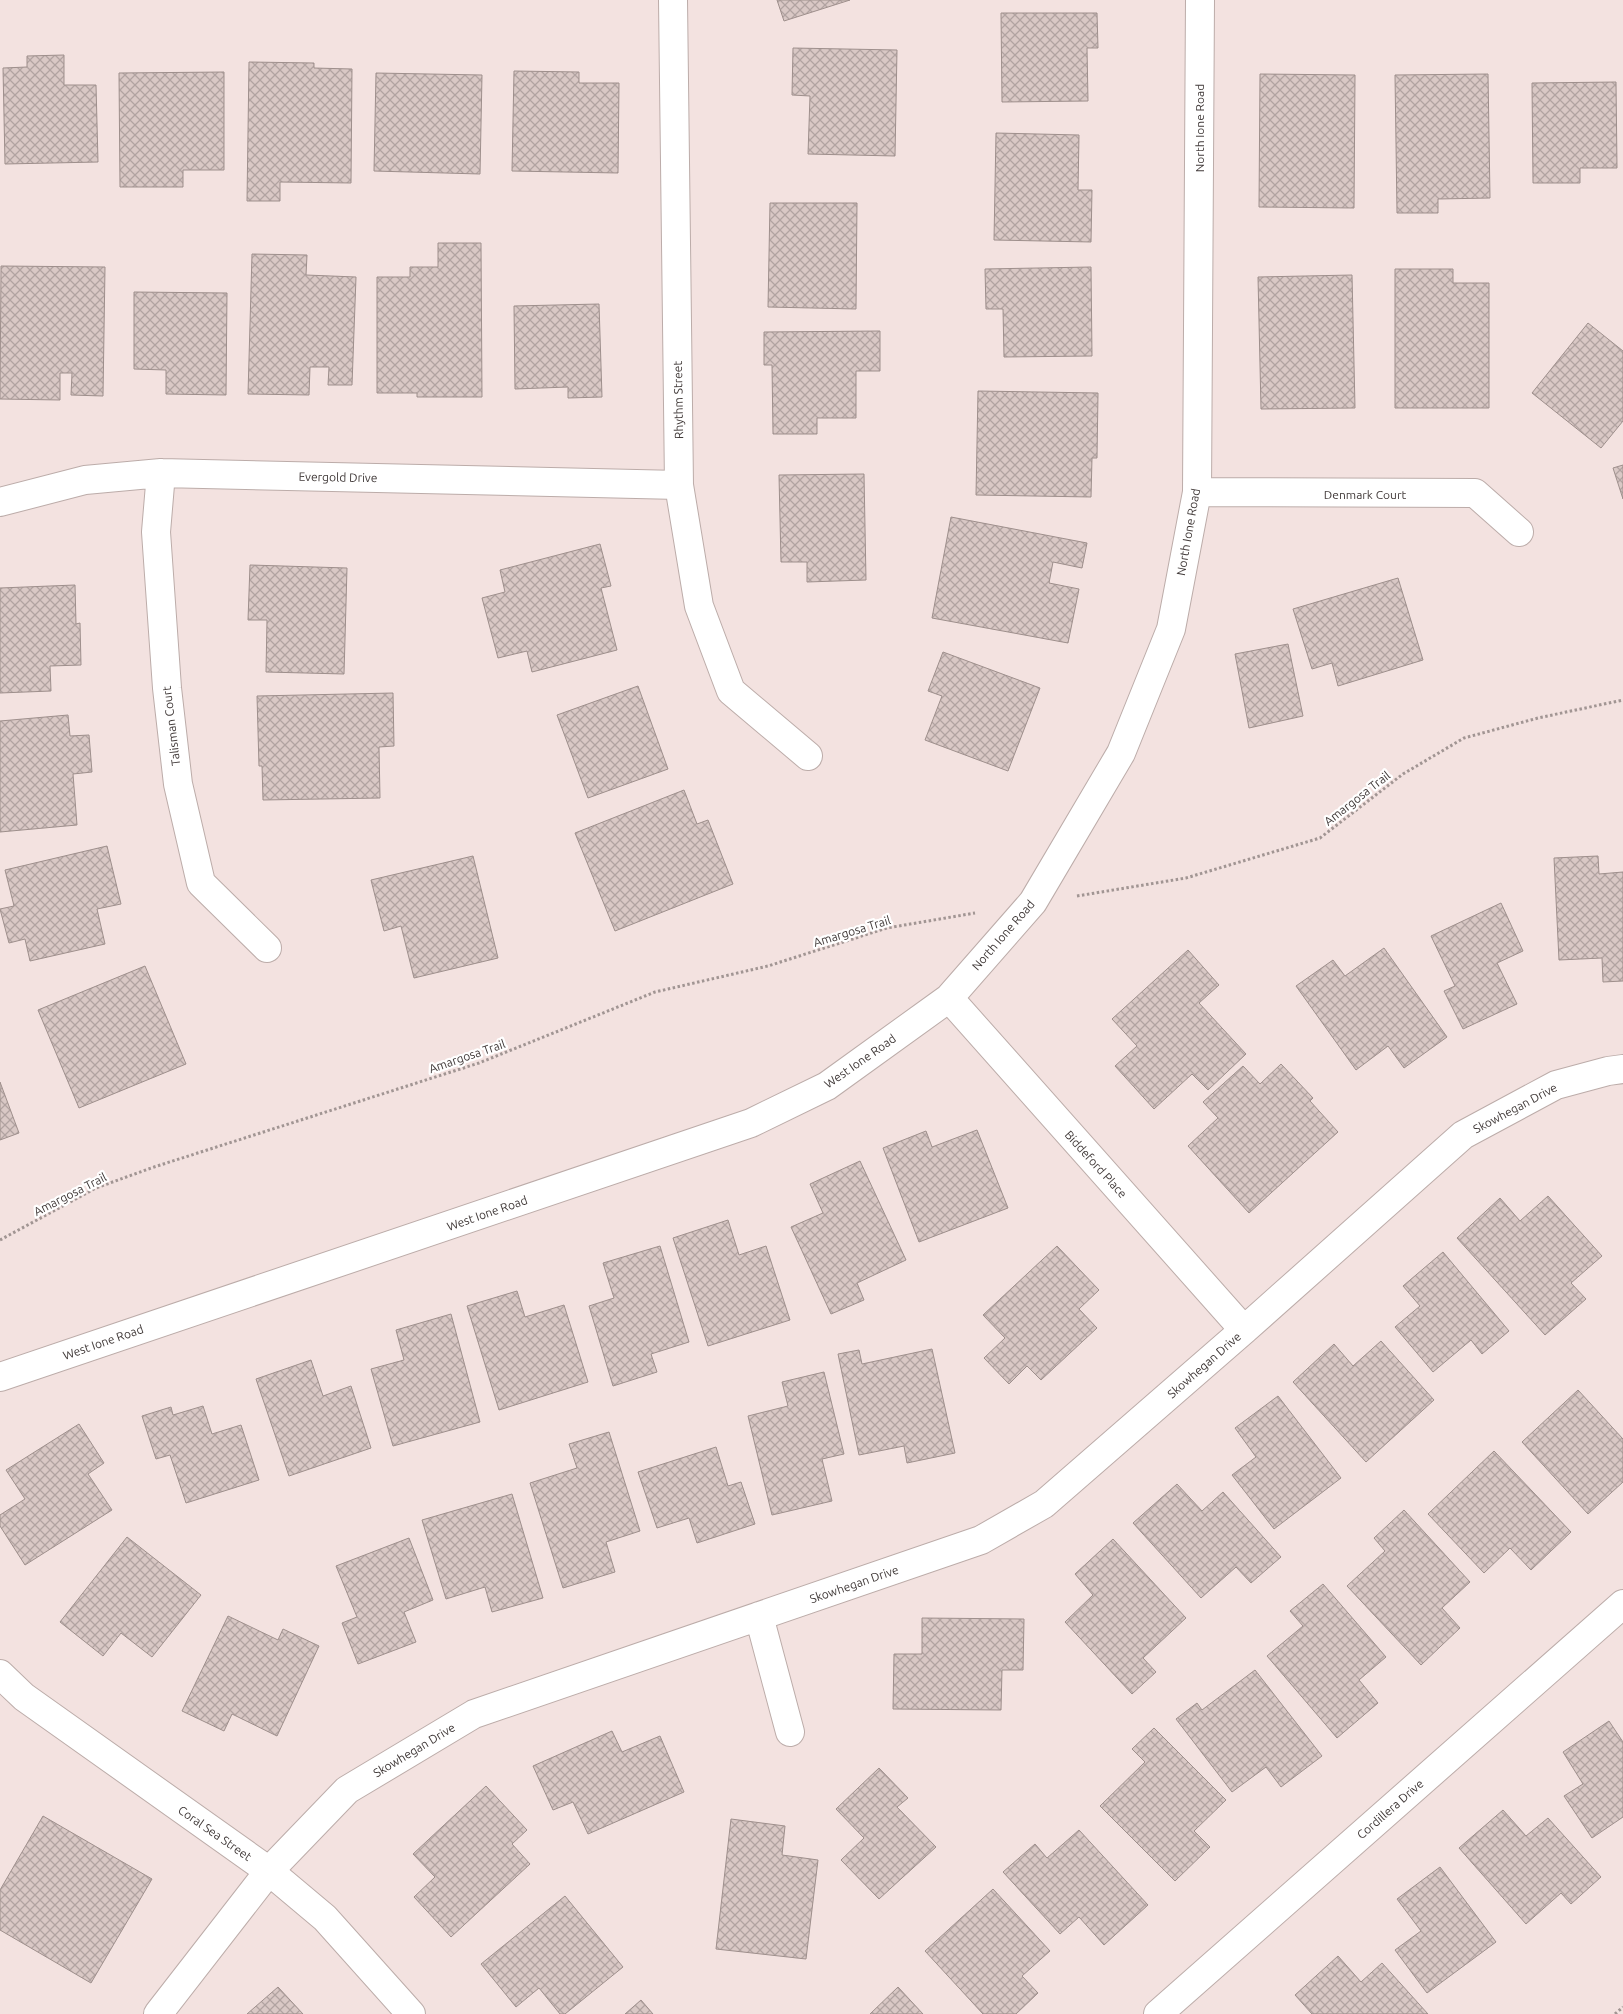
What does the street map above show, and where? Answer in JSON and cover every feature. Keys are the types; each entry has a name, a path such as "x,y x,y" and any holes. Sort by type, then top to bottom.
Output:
{"street":[{"name":"Rhythm Street","path":"673,0 679,485 699,606 731,691 808,756"},
{"name":"North Ione Road","path":"949,998 1033,902 1121,753 1171,629 1197,492 1200,0"},
{"name":"Evergold Drive","path":"0,502 85,480 161,473 679,485"},
{"name":"Talisman Court","path":"161,473 156,532 167,688 178,784 201,883 268,948"},
{"name":"Denmark Court","path":"1197,492 1475,493 1520,532"},
{"name":"Biddeford Place","path":"949,998 1244,1330"},
{"name":"West Ione Road","path":"0,1377 751,1123 827,1086 949,998"},
{"name":"Skowhegan Drive","path":"158,2014 269,1871 346,1790 474,1714 981,1540 1044,1504 1244,1330 1463,1135 1556,1085 1608,1071 1623,1069"},
{"name":"Cordillera Drive","path":"1158,2014 1623,1604"},
{"path":"759,1616 790,1732"},
{"name":"Coral Sea Street","path":"0,1674 24,1697 269,1871 325,1918 411,2014"}],"path":[{"name":"Amargosa Trail","path":"1095,894 1186,878 1320,838 1403,774 1464,738 1538,718 1623,700"},
{"name":"Amargosa Trail","path":"0,1240 104,1185 154,1167 479,1063 655,992 768,966 887,928 950,918"},
{"path":"1615,2014 1623,2007"}],"building":[{"path":"777,0 850,0 784,21"},
{"path":"1001,13 1097,13 1098,48 1087,48 1088,101 1002,102"},
{"path":"793,48 897,50 895,156 808,154 810,96 792,95"},
{"path":"64,55 64,85 96,85 98,162 5,164 3,68 27,67 27,56"},
{"path":"249,62 314,63 314,68 352,69 351,183 280,182 280,201 247,201"},
{"path":"514,71 579,72 579,83 619,83 618,173 512,171"},
{"path":"224,72 224,170 183,170 183,187 120,187 119,73"},
{"path":"376,73 482,75 480,174 374,171"},
{"path":"1260,74 1355,75 1354,208 1259,207"},
{"path":"1488,74 1490,198 1438,199 1438,213 1397,213 1395,75"},
{"path":"1616,82 1617,168 1580,168 1580,183 1533,183 1532,83"},
{"path":"996,133 1079,135 1078,190 1092,190 1091,242 994,240"},
{"path":"770,203 857,203 856,309 768,307"},
{"path":"438,243 481,243 482,397 417,397 417,393 377,393 377,277 410,277 410,267 438,267"},
{"path":"252,254 307,255 306,275 356,277 352,385 328,385 329,367 310,367 309,395 248,394"},
{"path":"1,266 105,267 103,396 71,395 72,373 60,373 60,400 0,399"},
{"path":"1091,267 1092,356 1004,357 1003,309 986,309 985,269"},
{"path":"1395,269 1453,269 1453,283 1489,283 1489,408 1395,408"},
{"path":"1352,275 1355,408 1261,409 1258,277"},
{"path":"134,292 227,293 226,395 166,394 166,370 134,369"},
{"path":"599,304 602,397 568,398 568,387 515,389 514,306"},
{"path":"1588,323 1623,351 1623,421 1601,448 1532,393"},
{"path":"880,331 880,371 856,371 856,418 817,418 817,434 773,434 772,365 764,365 764,332"},
{"path":"978,391 1098,393 1097,458 1092,458 1091,497 976,495"},
{"path":"1623,465 1623,499 1613,468"},
{"path":"864,474 866,580 807,582 807,562 781,562 779,475"},
{"path":"951,517 1087,543 1082,568 1053,562 1049,583 1079,589 1068,643 932,618"},
{"path":"600,544 611,586 601,588 617,650 532,672 527,651 498,658 482,598 505,592 500,570"},
{"path":"250,565 347,568 344,674 266,672 267,620 248,620"},
{"path":"1398,578 1423,660 1338,686 1332,663 1312,669 1293,609"},
{"path":"75,585 76,624 80,623 81,665 50,666 51,691 0,693 0,588"},
{"path":"1288,644 1303,716 1249,728 1235,654"},
{"path":"943,652 1040,688 1008,771 925,740 942,696 928,691"},
{"path":"638,686 668,769 588,798 557,715"},
{"path":"393,693 394,746 379,747 380,798 263,800 262,766 259,766 257,696"},
{"path":"68,715 70,736 89,735 92,772 73,774 77,825 0,832 0,721"},
{"path":"684,790 697,824 708,820 733,884 615,931 575,833"},
{"path":"107,846 121,904 97,909 105,944 30,961 25,939 9,943 0,909 14,906 5,870"},
{"path":"473,856 498,958 414,978 401,926 384,931 371,880"},
{"path":"1598,856 1599,874 1623,872 1623,981 1603,982 1602,958 1559,960 1554,858"},
{"path":"1501,903 1523,951 1497,963 1517,1004 1463,1029 1444,991 1455,986 1431,936"},
{"path":"1384,948 1447,1037 1404,1068 1388,1046 1356,1070 1296,986 1333,960 1345,976"},
{"path":"1188,950 1219,985 1199,1003 1246,1054 1208,1090 1192,1074 1154,1109 1115,1066 1137,1046 1112,1019"},
{"path":"145,966 186,1064 79,1108 38,1010"},
{"path":"1281,1064 1313,1098 1310,1101 1338,1132 1249,1213 1188,1146 1218,1118 1203,1102 1243,1066 1260,1084"},
{"path":"0,1082 19,1133 0,1140"},
{"path":"977,1130 1008,1208 919,1242 883,1148 926,1131 932,1147"},
{"path":"860,1161 906,1260 857,1283 864,1300 831,1314 791,1227 823,1213 810,1184"},
{"path":"1548,1196 1602,1256 1571,1283 1586,1299 1545,1335 1457,1238 1500,1198 1520,1221"},
{"path":"728,1220 739,1255 766,1246 790,1320 708,1346 673,1238"},
{"path":"660,1246 689,1342 651,1354 657,1372 613,1386 589,1306 614,1298 603,1263"},
{"path":"1057,1246 1099,1290 1079,1309 1097,1328 1041,1380 1027,1366 1009,1384 984,1358 1005,1338 983,1315"},
{"path":"1443,1252 1509,1331 1482,1354 1471,1340 1433,1372 1395,1327 1420,1306 1403,1286"},
{"path":"517,1291 525,1317 564,1305 588,1382 499,1410 467,1306"},
{"path":"451,1314 480,1422 393,1446 371,1369 404,1360 396,1330"},
{"path":"1381,1341 1434,1400 1366,1462 1293,1382 1334,1344 1353,1366"},
{"path":"932,1349 955,1453 907,1463 904,1446 859,1455 838,1354 859,1350 862,1364"},
{"path":"311,1360 323,1396 351,1386 371,1448 289,1476 256,1379"},
{"path":"824,1372 844,1454 822,1459 832,1501 772,1515 748,1416 788,1406 782,1382"},
{"path":"1578,1390 1623,1439 1623,1482 1588,1514 1522,1442"},
{"path":"1278,1396 1341,1478 1274,1529 1232,1475 1256,1457 1235,1428"},
{"path":"203,1406 212,1434 241,1425 259,1480 186,1503 170,1455 156,1459 142,1416 171,1407 173,1415"},
{"path":"79,1424 104,1463 88,1474 112,1510 25,1565 0,1526 0,1515 25,1499 6,1470"},
{"path":"609,1432 640,1531 606,1542 615,1572 563,1588 530,1483 577,1468 569,1444"},
{"path":"716,1447 728,1486 741,1482 755,1524 697,1543 689,1518 657,1528 638,1472"},
{"path":"1494,1451 1571,1532 1531,1570 1510,1548 1484,1573 1428,1514"},
{"path":"1177,1484 1202,1511 1223,1492 1281,1557 1251,1583 1236,1567 1201,1598 1133,1523"},
{"path":"512,1494 543,1598 492,1612 485,1587 446,1599 422,1520"},
{"path":"1404,1510 1470,1582 1442,1608 1460,1628 1421,1665 1347,1586 1385,1551 1374,1538"},
{"path":"127,1537 201,1595 152,1657 121,1633 103,1656 60,1622"},
{"path":"409,1538 433,1600 404,1612 416,1642 358,1664 342,1623 357,1617 336,1566"},
{"path":"1113,1539 1186,1618 1143,1658 1156,1672 1132,1694 1065,1622 1093,1595 1075,1574"},
{"path":"1323,1584 1386,1657 1359,1680 1378,1703 1337,1738 1267,1656 1303,1626 1290,1611"},
{"path":"228,1616 278,1640 283,1629 319,1646 277,1736 232,1714 224,1731 182,1711"},
{"path":"922,1618 1024,1619 1023,1670 1002,1670 1001,1710 893,1709 894,1654 922,1654"},
{"path":"1255,1670 1322,1756 1281,1787 1266,1767 1232,1792 1176,1719 1197,1703 1202,1710"},
{"path":"1609,1721 1623,1742 1623,1817 1592,1838 1564,1796 1583,1784 1563,1752"},
{"path":"1154,1728 1226,1800 1194,1831 1210,1847 1175,1881 1100,1806 1145,1762 1132,1749"},
{"path":"612,1731 622,1752 660,1736 684,1792 588,1834 573,1802 553,1810 533,1766"},
{"path":"879,1768 908,1798 897,1807 936,1847 879,1899 841,1860 864,1838 836,1809"},
{"path":"486,1786 527,1830 512,1844 530,1864 451,1937 414,1897 435,1877 413,1854"},
{"path":"1503,1810 1526,1836 1548,1818 1601,1877 1571,1904 1561,1893 1526,1924 1459,1848"},
{"path":"43,1816 152,1879 91,1983 0,1930 0,1890"},
{"path":"731,1819 785,1826 782,1855 818,1860 806,1959 716,1949"},
{"path":"1079,1830 1148,1905 1104,1945 1079,1917 1060,1934 1003,1872 1035,1844 1047,1858"},
{"path":"1440,1867 1496,1942 1427,1993 1395,1950 1421,1931 1397,1899"},
{"path":"993,1889 1050,1951 1022,1976 1038,1993 1016,2014 983,2014 925,1951"},
{"path":"565,1896 623,1967 565,2014 560,2014 539,1988 516,2007 481,1964"},
{"path":"1338,1956 1361,1982 1382,1963 1428,2014 1312,2014 1295,1995"},
{"path":"278,1987 303,2014 247,2014"},
{"path":"898,1987 923,2014 870,2014"},
{"path":"641,2000 653,2014 625,2014"}]}
